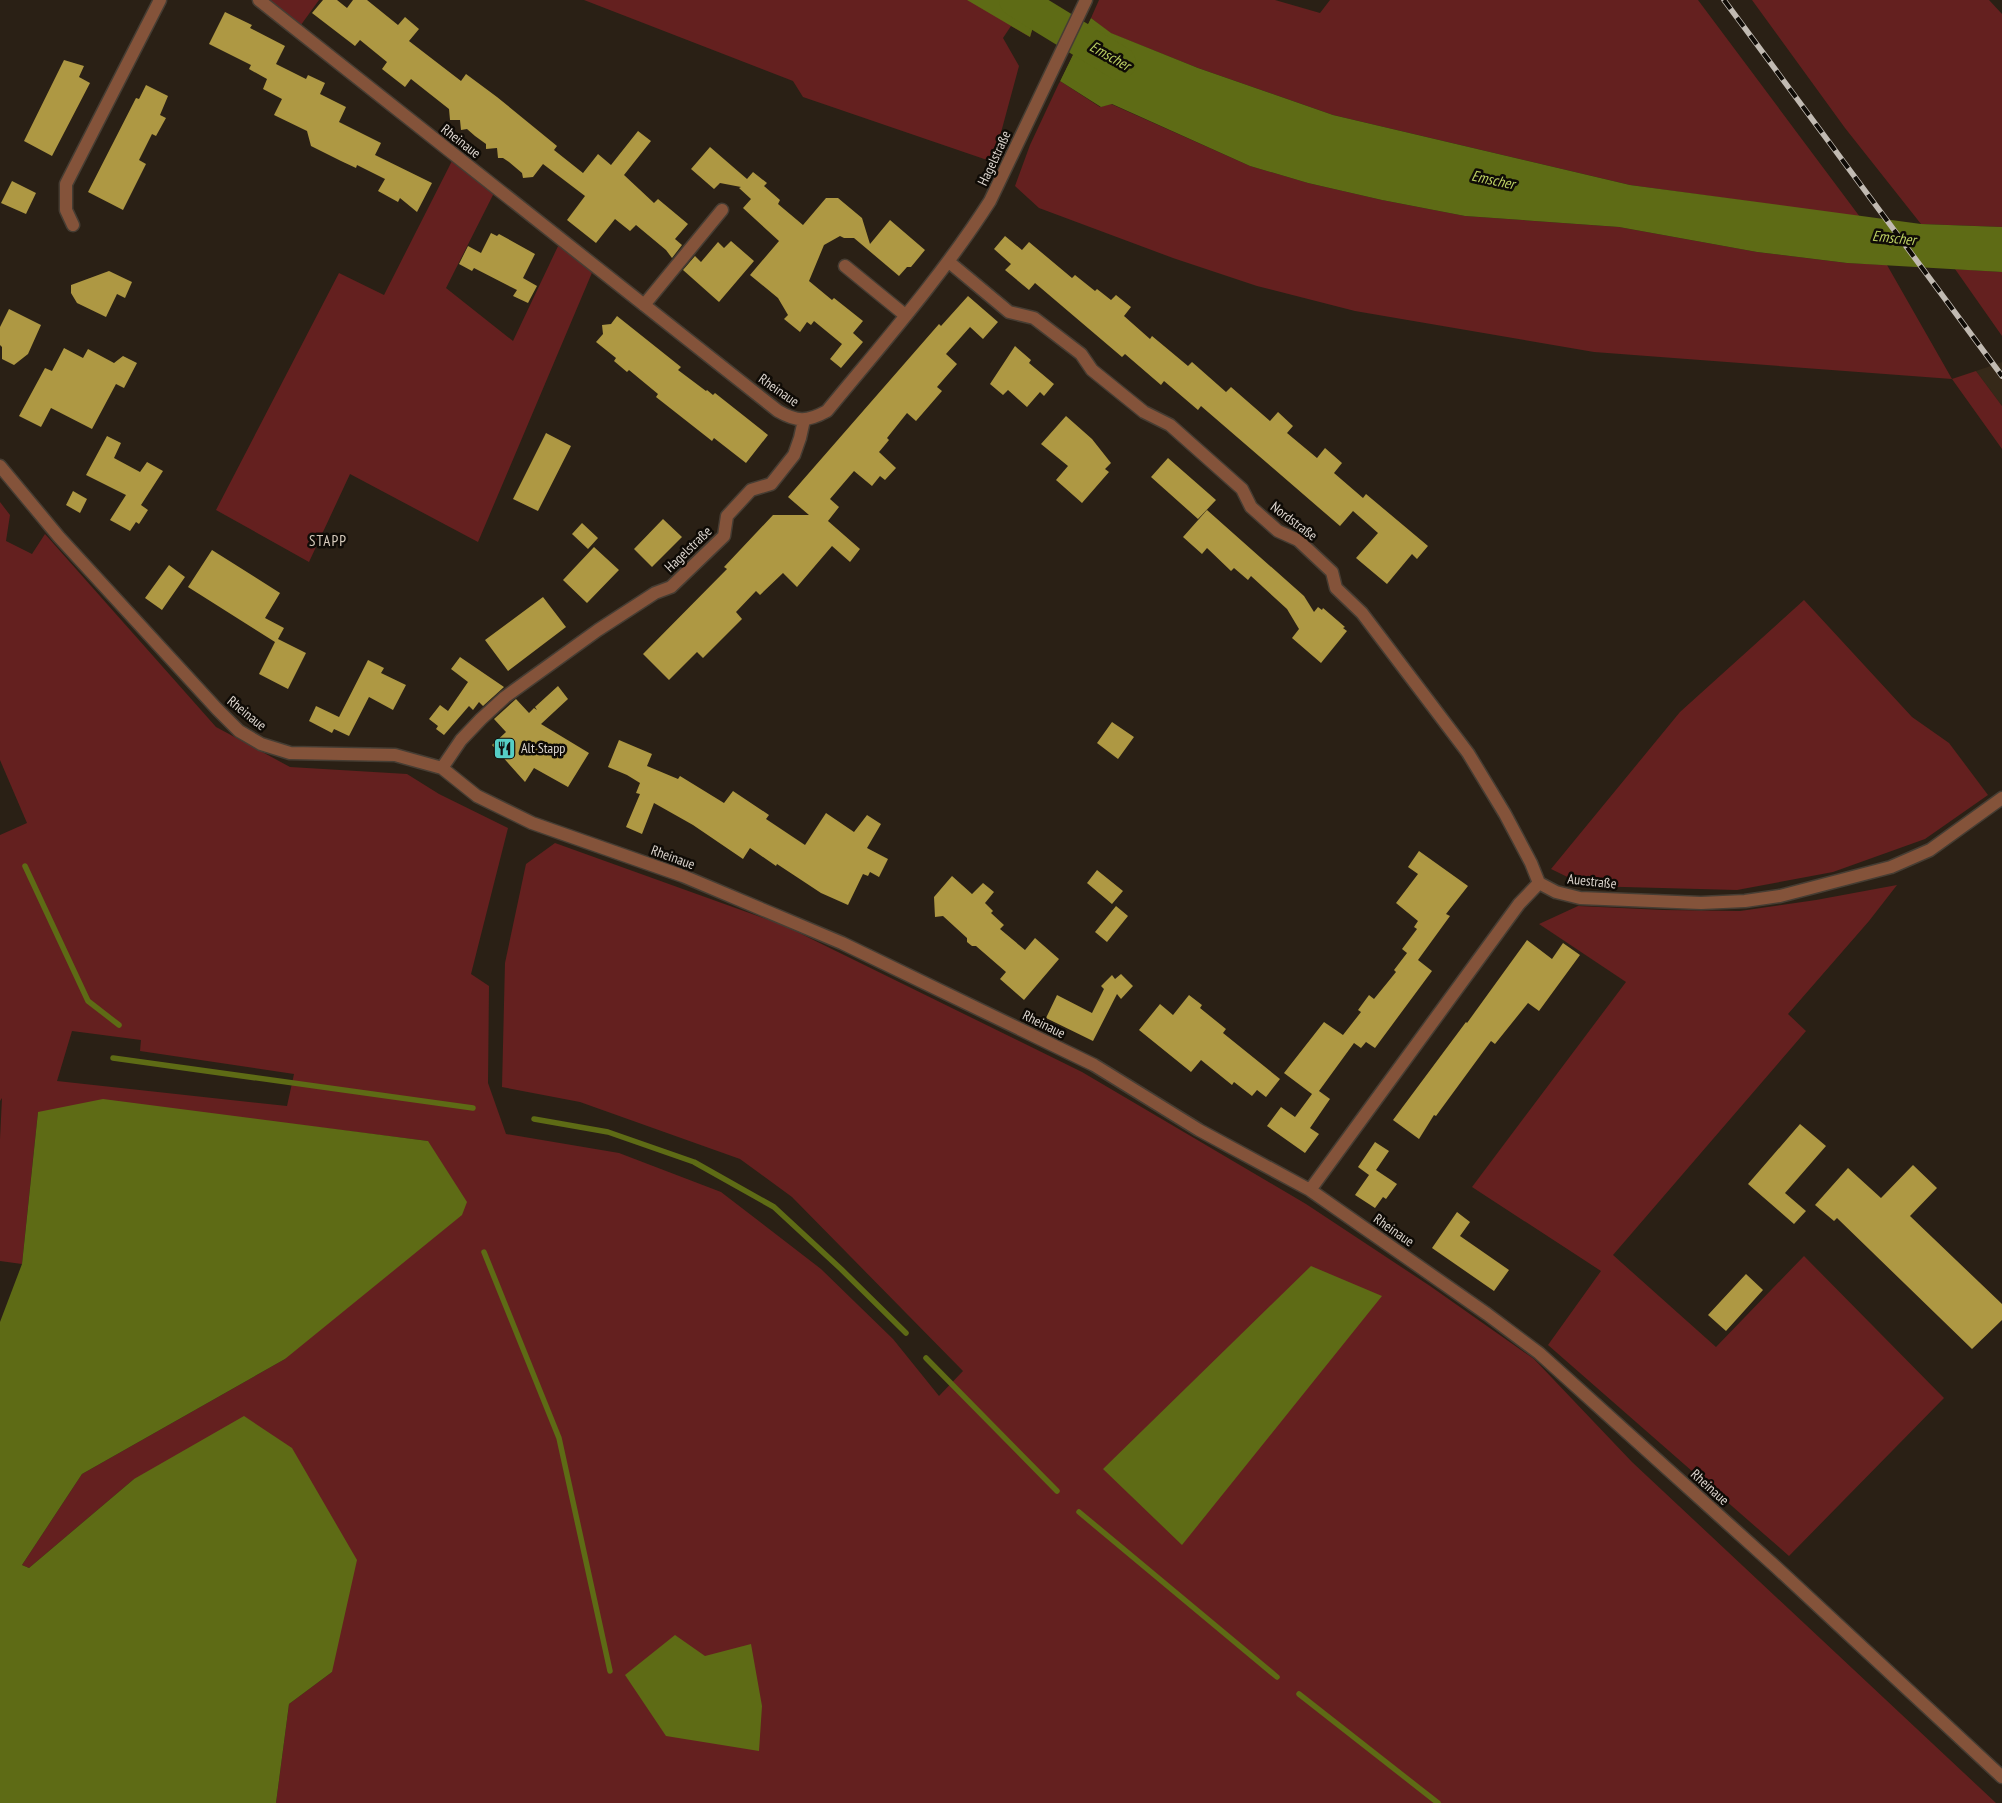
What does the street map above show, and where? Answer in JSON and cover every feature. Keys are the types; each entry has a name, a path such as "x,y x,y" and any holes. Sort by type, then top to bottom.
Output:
{"street":[{"path":"73,225 66,210 66,184 160,0"},
{"name":"Rheinaue","path":"259,0 778,411 792,419 804,420"},
{"name":"Hagelstraße","path":"442,768 461,740 506,697 598,630 654,593 671,587 724,536 727,516 751,490 771,484 794,455 804,420 816,417 827,411 949,262 990,201 1086,0"},
{"path":"644,305 722,210"},
{"name":"Nordstraße","path":"949,262 1009,312 1034,318 1081,354 1092,370 1144,412 1170,425 1242,489 1251,507 1278,530 1298,540 1332,572 1336,588 1362,613 1468,754 1505,814 1539,883"},
{"path":"846,266 906,315"},
{"name":"Rheinaue","path":"0,466 59,538 217,709 240,731 261,744 290,752 395,755 442,768 477,796 532,823 683,876 842,942 1094,1065 1199,1130 1310,1190 1488,1314 1539,1353 1776,1567 2002,1777"},
{"name":"Auestraße","path":"1539,883 1556,892 1580,898 1701,903 1780,896 1891,867 1930,850 2002,798"},
{"path":"1310,1190 1518,904 1539,883"}],"shaded area":[{"path":"262,0 319,0 298,29"},
{"path":"584,0 1041,0 1030,37 1011,26 1003,38 1019,66 993,162 803,97 793,81"},
{"path":"1099,0 1275,0 1320,13 1330,0 1698,0 1860,217 1630,185 1333,115 1198,68 1110,33 1091,18"},
{"path":"1752,0 1989,0 2002,14 2002,227 1921,224 1845,128"},
{"path":"1060,81 1100,107 1111,104 1250,166 1308,183 1382,200 1465,216 1619,227 1757,252 1847,263 1887,265 1952,379 1594,352 1355,311 1257,286 1173,258 1039,208 1015,186 1030,145"},
{"path":"454,157 496,189 446,288 513,341 560,242 594,268 478,542 350,474 309,562 216,510 339,273 384,295"},
{"path":"1955,269 2002,272 2002,336"},
{"path":"2002,362 2002,406 1976,371"},
{"path":"1976,371 2002,406 2002,449 1952,379"},
{"path":"0,502 10,515 6,541 32,554 45,534 216,727 290,767 407,774 439,794 508,828 471,974 489,986 488,1083 506,1134 619,1153 721,1192 821,1269 893,1339 939,1396 963,1371 792,1197 740,1159 580,1102 502,1087 505,963 526,864 555,843 783,925 1082,1072 1306,1204 1430,1286 1534,1359 1632,1462 1996,1803 276,1803 289,1704 332,1672 134,1479 29,1568 22,1565 82,1474 285,1359 428,1141 283,1123 38,1112 22,1264 0,1261 2,1098 0,1101 0,835 27,823 0,760","holes":["72,1031 141,1040 140,1051 294,1074 287,1106 57,1081"]},
{"path":"1804,600 1912,717 1949,743 1988,795 1925,839 1833,872 1737,890 1586,886 1551,869 1680,712"},
{"path":"1897,885 1869,921 1788,1014 1806,1031 1613,1255 1716,1347 1804,1256 1944,1398 1789,1556 1548,1345 1601,1271 1472,1187 1626,982 1539,924 1578,906 1740,911 1816,900"}],"water":[{"path":"967,0 1041,0 1030,37"},
{"path":"1091,18 1111,33 1198,68 1333,115 1630,185 1921,224 2002,227 2002,272 1847,263 1757,252 1619,227 1465,216 1308,183 1250,166 1112,104 1101,107 1060,81"},
{"path":"103,1099 428,1141 467,1202 462,1215 285,1359 82,1474 22,1565 29,1568 134,1479 244,1416 292,1448 357,1560 332,1672 289,1704 276,1803 0,1803 0,1322 22,1264 38,1112"},
{"path":"1311,1266 1382,1296 1182,1545 1103,1469"},
{"path":"675,1635 705,1656 751,1644 762,1706 759,1751 666,1736 625,1675"}],"pier":[{"path":"1090,15 1092,15 1059,83 1058,80"}],"building":[{"path":"323,0 337,0 347,8 353,0 367,0 398,25 405,17 419,29 409,41 461,81 466,74 497,97 557,146 554,150 583,173 598,154 611,165 638,131 651,141 624,175 654,203 658,199 688,224 675,239 682,245 672,258 666,250 636,225 630,231 615,219 596,243 567,220 585,196 543,164 533,177 523,178 522,173 509,162 503,158 498,158 497,148 486,149 486,144 467,129 461,130 460,120 450,120 449,109 411,79 405,87 382,69 387,62 360,40 355,46 312,13"},
{"path":"225,12 252,25 250,28 285,46 276,64 306,79 308,75 325,83 320,94 346,107 339,122 381,143 375,155 432,183 417,212 400,198 398,202 378,191 385,179 357,165 356,168 311,146 307,131 274,115 282,99 263,89 267,79 249,69 251,65 209,44"},
{"path":"64,60 84,66 79,77 90,83 52,156 24,141"},
{"path":"146,85 168,96 160,115 166,118 156,136 152,134 139,160 146,164 123,210 88,192 136,98 139,99"},
{"path":"710,147 747,179 753,172 767,183 764,186 780,200 778,204 803,225 826,198 838,198 862,218 870,244 890,220 925,250 911,267 907,267 899,276 854,238 840,236 824,245 809,281 832,300 834,298 863,321 853,333 863,342 841,368 830,359 842,344 814,321 811,325 807,322 800,332 784,319 788,315 778,298 750,275 779,241 743,208 751,199 739,188 741,187 720,183 714,189 691,169"},
{"path":"12,181 36,193 26,214 1,203"},
{"path":"491,233 497,236 499,234 535,254 523,278 537,286 528,303 513,296 517,290 474,268 472,271 459,264 468,246 481,253"},
{"path":"1005,236 1022,250 1029,242 1072,278 1075,275 1095,291 1097,289 1111,300 1116,295 1131,307 1124,316 1150,339 1152,336 1188,366 1192,362 1226,392 1231,387 1270,421 1278,412 1293,426 1287,433 1317,458 1325,448 1342,463 1334,473 1363,498 1366,494 1428,546 1417,559 1412,554 1387,584 1356,558 1378,533 1353,511 1340,526 1201,406 1198,410 1164,381 1161,385 1125,354 1122,357 1035,283 1029,290 1005,270 1011,264 994,249"},
{"path":"731,241 754,261 719,302 683,270 695,256 701,262 718,242 724,248"},
{"path":"109,271 132,282 125,298 117,294 106,317 77,303 71,293 71,285"},
{"path":"968,296 998,322 983,339 970,327 946,354 957,364 937,387 942,391 916,421 907,413 887,438 889,440 879,452 896,468 885,480 880,476 872,486 854,471 830,499 839,507 828,521 860,549 850,562 832,546 797,587 783,573 760,595 756,591 736,612 742,619 703,658 697,652 669,680 643,654 727,569 724,567 773,515 809,515 788,497 939,324 941,326"},
{"path":"9,309 41,325 28,354 14,365 2,359 2,347 0,345 0,327"},
{"path":"617,316 681,367 678,370 706,391 713,395 715,393 768,435 746,463 714,438 712,441 656,397 658,394 629,370 627,372 614,361 616,358 596,342 603,334 602,325 611,324"},
{"path":"1015,346 1031,360 1029,363 1054,384 1044,396 1040,392 1027,407 1008,390 1003,395 990,384"},
{"path":"64,348 83,358 88,349 114,363 123,356 137,363 124,388 116,384 92,429 51,408 41,427 19,416 45,368 52,371"},
{"path":"1066,416 1092,439 1111,463 1105,469 1109,472 1082,503 1056,480 1068,466 1041,444"},
{"path":"546,433 571,446 538,511 513,499"},
{"path":"107,436 121,443 114,458 140,472 147,462 163,471 141,505 148,510 139,524 136,522 130,531 110,520 126,495 86,475"},
{"path":"1168,458 1216,500 1198,519 1151,477"},
{"path":"73,491 87,499 80,513 66,505"},
{"path":"1207,510 1304,596 1314,612 1318,607 1322,610 1323,608 1345,627 1343,628 1347,631 1321,663 1292,638 1299,629 1287,609 1251,576 1248,580 1234,568 1231,571 1207,548 1202,554 1183,537"},
{"path":"663,519 682,537 652,567 634,549"},
{"path":"582,523 598,538 588,549 572,534"},
{"path":"594,547 619,570 587,603 563,580"},
{"path":"212,550 280,593 265,618 284,628 278,639 306,653 288,689 259,674 275,642 188,587"},
{"path":"169,565 185,577 162,610 145,598"},
{"path":"543,597 566,627 508,671 485,640"},
{"path":"460,657 504,687 483,706 479,702 473,710 469,706 444,735 436,729 438,726 429,719 440,705 448,711 468,682 451,669"},
{"path":"368,660 384,668 381,673 406,685 393,710 369,697 349,736 334,729 332,733 309,721 316,706 339,717"},
{"path":"558,686 568,699 541,724 589,753 568,787 534,768 525,782 492,745 506,732 494,719 516,699 529,713 534,708 537,710 535,707"},
{"path":"1112,722 1134,737 1118,759 1097,743"},
{"path":"619,740 652,754 647,766 678,779 680,776 724,803 733,791 769,815 766,819 805,845 826,813 854,832 867,815 881,824 867,848 888,859 879,877 870,872 868,876 863,874 848,905 821,893 750,848 743,859 693,825 654,803 642,834 626,827 640,794 636,793 640,783 608,767"},
{"path":"1419,851 1468,886 1446,914 1450,916 1418,960 1432,971 1375,1048 1366,1042 1361,1048 1354,1043 1319,1091 1330,1099 1310,1128 1319,1134 1305,1153 1267,1126 1281,1107 1295,1117 1312,1094 1284,1073 1324,1022 1343,1035 1361,1012 1358,1010 1369,995 1374,999 1396,972 1394,970 1407,953 1402,949 1417,929 1414,927 1418,921 1396,903 1418,874 1408,867"},
{"path":"1097,870 1123,891 1112,904 1087,883"},
{"path":"952,876 972,894 983,883 994,892 985,903 993,911 991,913 1004,925 1000,929 1025,950 1035,938 1059,959 1024,1000 1000,979 1006,972 976,946 972,946 967,942 967,938 943,916 935,917 934,897"},
{"path":"1116,906 1128,916 1107,942 1095,932"},
{"path":"1527,940 1552,959 1563,943 1580,955 1539,1011 1528,1003 1495,1044 1491,1041 1436,1116 1434,1115 1419,1139 1393,1120"},
{"path":"1121,974 1133,986 1121,999 1117,994 1093,1041 1046,1018 1057,995 1092,1013 1104,989 1101,986 1112,975 1115,979"},
{"path":"1189,995 1202,1005 1200,1008 1226,1029 1223,1033 1280,1079 1266,1097 1257,1090 1252,1096 1234,1082 1232,1085 1201,1060 1191,1072 1139,1030 1160,1004 1173,1015"},
{"path":"1800,1124 1826,1146 1785,1193 1806,1211 1794,1224 1748,1184"},
{"path":"1375,1142 1389,1151 1376,1170 1397,1184 1386,1199 1383,1197 1375,1208 1355,1195 1369,1175 1358,1167"},
{"path":"1913,1165 1937,1188 1910,1216 2002,1304 2002,1320 1972,1349 1837,1218 1834,1221 1815,1205 1848,1168 1881,1198"},
{"path":"1457,1212 1470,1222 1460,1236 1509,1270 1494,1291 1432,1248"},
{"path":"1746,1274 1763,1290 1726,1331 1708,1315"}],"waterway":[{"name":"Emscher","path":"1016,0 1119,63"},
{"path":"25,866 88,1001 119,1025"},
{"path":"113,1058 473,1108"},
{"path":"534,1119 608,1132 694,1162 774,1207 906,1333"},
{"path":"484,1252 559,1438 610,1671"},
{"path":"926,1358 1057,1491"},
{"path":"1079,1512 1277,1677"},
{"path":"1299,1694 1438,1803"}],"railway":[{"path":"1724,0 2002,376"}],"place":[{"name":"Alt Stapp","path":"505,748"}],"district":[{"name":"STAPP","path":"328,541"}]}
